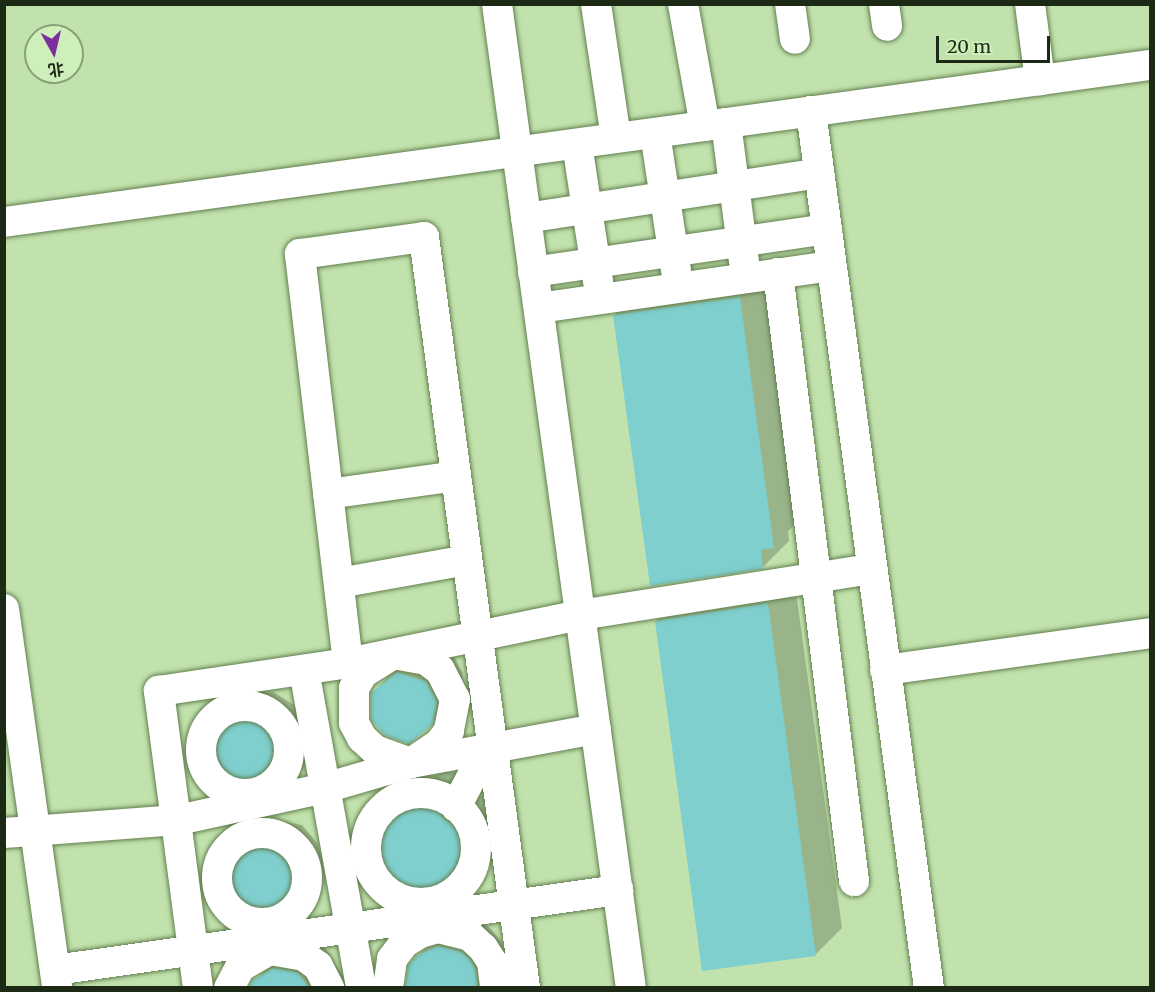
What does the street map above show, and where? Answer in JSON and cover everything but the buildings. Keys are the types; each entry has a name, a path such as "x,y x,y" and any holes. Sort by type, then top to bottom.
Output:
{"street":[{"path":"497,4 631,987"},
{"path":"596,4 616,138"},
{"path":"683,4 734,186 746,279"},
{"path":"790,4 795,39"},
{"path":"1030,4 1040,80"},
{"path":"4,222 1150,64"},
{"path":"811,111 929,987"},
{"path":"655,133 679,288"},
{"path":"577,144 600,300"},
{"path":"526,219 819,173"},
{"path":"533,272 827,229"},
{"path":"251,799 273,784 285,769 292,730 325,671 339,583 300,254 424,237 467,560 470,638 486,696 486,749 505,841 505,906 510,982"},
{"path":"538,308 831,266"},
{"path":"778,273 854,881"},
{"path":"328,494 456,476"},
{"path":"339,583 467,560"},
{"path":"198,987 203,949 187,886 185,818 170,766 159,691 238,693 393,654 580,615 872,569"},
{"path":"4,609 56,979 268,937 350,928 618,890"},
{"path":"885,670 1150,633"},
{"path":"442,673 470,638"},
{"path":"393,654 426,660 442,673 455,699 449,731 439,744 411,763"},
{"path":"292,730 325,671"},
{"path":"325,671 351,706 361,733 375,750 411,763"},
{"path":"166,690 208,726"},
{"path":"203,949 231,982 301,900 306,870 300,854 269,835 251,799 231,792 208,771 200,746 208,726 225,710 238,693"},
{"path":"238,693 253,706 292,730 329,786 339,864 361,987"},
{"path":"455,699 486,696"},
{"path":"4,833 185,818 251,799 329,786 411,763 596,729"},
{"path":"292,730 361,733"},
{"path":"449,731 486,749"},
{"path":"329,987 313,963 288,950 229,910 216,881 217,865 225,851 236,840 269,835 329,786 361,733"},
{"path":"456,807 486,749"},
{"path":"411,763 414,794"},
{"path":"170,766 208,771"},
{"path":"285,769 329,786 376,816"},
{"path":"185,818 208,771"},
{"path":"388,987 387,976 396,953 428,917 459,888 473,859 472,828 456,807 438,796 414,794 389,803 376,816 368,832 368,860 378,883 428,917 480,945 510,982"},
{"path":"185,818 225,851"},
{"path":"473,859 505,841"},
{"path":"473,859 505,906"},
{"path":"306,870 368,860"},
{"path":"187,886 216,881"},
{"path":"313,963 386,890"},
{"path":"301,900 396,953"},
{"path":"480,945 505,906"},
{"path":"203,949 229,910"}]}
